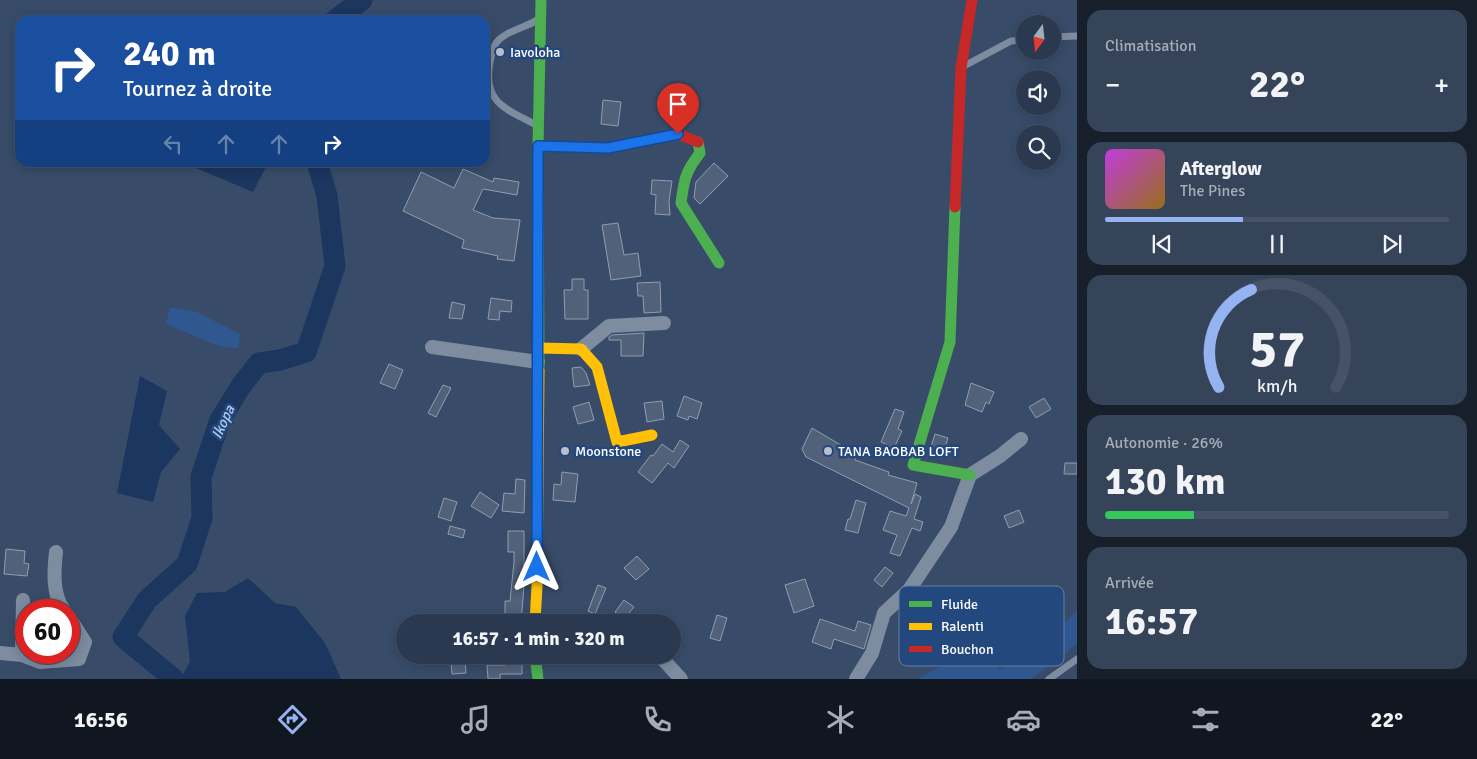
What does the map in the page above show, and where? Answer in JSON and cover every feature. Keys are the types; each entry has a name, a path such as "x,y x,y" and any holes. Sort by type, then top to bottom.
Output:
{"street":[{"path":"535,614 538,126 542,0"},
{"path":"970,475 913,465 950,342 961,68 972,0"},
{"path":"538,146 608,148 678,134 699,142 700,153 688,168 681,204 719,263"},
{"path":"432,347 538,355 581,349 610,326 664,323"},
{"path":"581,349 597,367 608,404 616,442 652,435"},
{"path":"912,586 951,527 970,475 1021,440"},
{"path":"56,552 54,574 59,599"},
{"path":"856,679 872,653 884,614 899,600"},
{"path":"80,634 85,642 80,656"},
{"path":"0,653 15,655"},
{"path":"536,664 538,679"},
{"path":"667,664 681,679"}],"lane":[{"path":"490,66 496,43 506,35 541,17"},
{"path":"1061,37 1077,36"},
{"path":"961,68 1011,41 1016,41"},
{"path":"490,87 492,95 506,110 538,126"},
{"path":"1049,679 1077,658"}],"shaded area":[{"path":"194,167 266,167 253,192"},
{"path":"170,307 197,312 240,334 238,349 219,346 166,324"},
{"path":"140,376 167,391 159,425 180,449 161,472 153,502 117,493"},
{"path":"248,578 275,603 296,607 325,643 341,679 181,679 190,661 185,616 197,593 225,592"},
{"path":"1077,611 1077,644 1064,654 1064,623"},
{"path":"941,666 996,666 1001,670 1007,666 1048,666 1031,679 917,679"}],"building":[{"path":"603,100 621,102 618,126 601,124"},
{"path":"714,163 728,176 700,204 694,198 696,182"},
{"path":"463,169 493,182 494,178 519,182 517,195 483,189 473,210 493,218 520,220 514,261 497,259 498,256 462,248 464,240 403,211 421,172 454,188"},
{"path":"652,180 672,181 669,201 670,215 655,214 656,195 651,194"},
{"path":"618,223 624,255 638,253 641,276 611,280 602,225"},
{"path":"572,279 584,279 584,290 588,290 588,319 565,319 564,290 572,290"},
{"path":"660,282 661,312 644,313 643,296 638,296 637,283"},
{"path":"491,298 512,301 511,312 500,311 499,320 488,319"},
{"path":"452,302 465,305 462,319 449,318"},
{"path":"644,333 643,356 621,356 621,340 609,340 609,337 612,335"},
{"path":"389,364 403,370 395,389 380,383"},
{"path":"581,367 586,373 590,385 574,387 572,368"},
{"path":"971,383 994,392 989,404 986,402 982,412 965,405"},
{"path":"443,385 451,388 436,417 428,413"},
{"path":"684,396 702,403 697,419 689,416 688,420 677,416"},
{"path":"1044,398 1051,409 1036,418 1029,407"},
{"path":"662,401 664,419 647,422 644,403"},
{"path":"589,402 594,420 578,424 573,407"},
{"path":"895,409 904,412 898,429 902,431 894,448 881,442"},
{"path":"812,428 856,454 855,460 889,472 888,475 917,483 911,504 915,494 921,497 914,519 923,522 920,531 912,528 900,556 890,553 897,535 883,530 890,511 906,516 909,508 806,457 802,449"},
{"path":"935,434 948,438 942,458 928,456"},
{"path":"680,440 689,446 674,468 668,463 652,483 638,472 662,444 673,452"},
{"path":"1065,463 1077,463 1077,474 1064,474"},
{"path":"562,472 578,474 575,502 553,500 554,484 561,485"},
{"path":"516,479 525,480 524,513 502,511 504,493 515,494"},
{"path":"480,492 499,505 491,518 471,506"},
{"path":"444,498 457,502 451,521 438,517"},
{"path":"856,500 866,503 858,533 845,530"},
{"path":"1019,510 1024,522 1009,528 1004,516"},
{"path":"450,526 465,530 463,538 448,534"},
{"path":"508,531 524,531 524,586 522,614 505,614 505,601 510,601 514,562 514,552 508,552"},
{"path":"6,549 25,551 24,563 29,564 27,576 4,574"},
{"path":"637,556 649,569 636,580 624,568"},
{"path":"885,567 893,573 882,587 874,580"},
{"path":"805,579 814,606 794,613 785,585"},
{"path":"598,585 606,588 595,614 588,611"},
{"path":"624,600 634,607 628,614 618,614 615,612"},
{"path":"717,615 727,618 720,641 710,638"},
{"path":"820,619 855,631 858,621 871,625 864,649 834,639 831,649 812,642"},
{"path":"451,664 465,664 466,673 452,674"},
{"path":"522,664 522,674 500,674 500,679 488,679 487,665"}],"waterway":[{"name":"Ikopa","path":"342,15 362,0"},
{"name":"Ikopa","path":"174,679 123,637 147,600 187,564 202,518 201,477 220,420 241,386 259,363 280,360 306,352 335,266 327,196 318,167"}],"traffic: fast":[{"path":"539,371 538,146 541,0"},
{"path":"698,142 700,153 686,176 681,203 719,263"},
{"path":"955,207 950,342 913,465 970,475"},
{"path":"536,664 538,679"}],"traffic: slow":[{"path":"539,348 581,349 597,367 617,442 652,435"},
{"path":"535,614 539,371"}],"traffic: jam":[{"path":"955,207 961,68 972,0"},
{"path":"538,146 608,148 678,134 698,142"}],"place":[{"name":"Iavoloha","path":"500,52"},
{"name":"Moonstone","path":"565,451"},
{"name":"TANA BAOBAB LOFT","path":"828,451"}],"route":[{"path":"537,567 538,146 608,148 678,134"}]}
